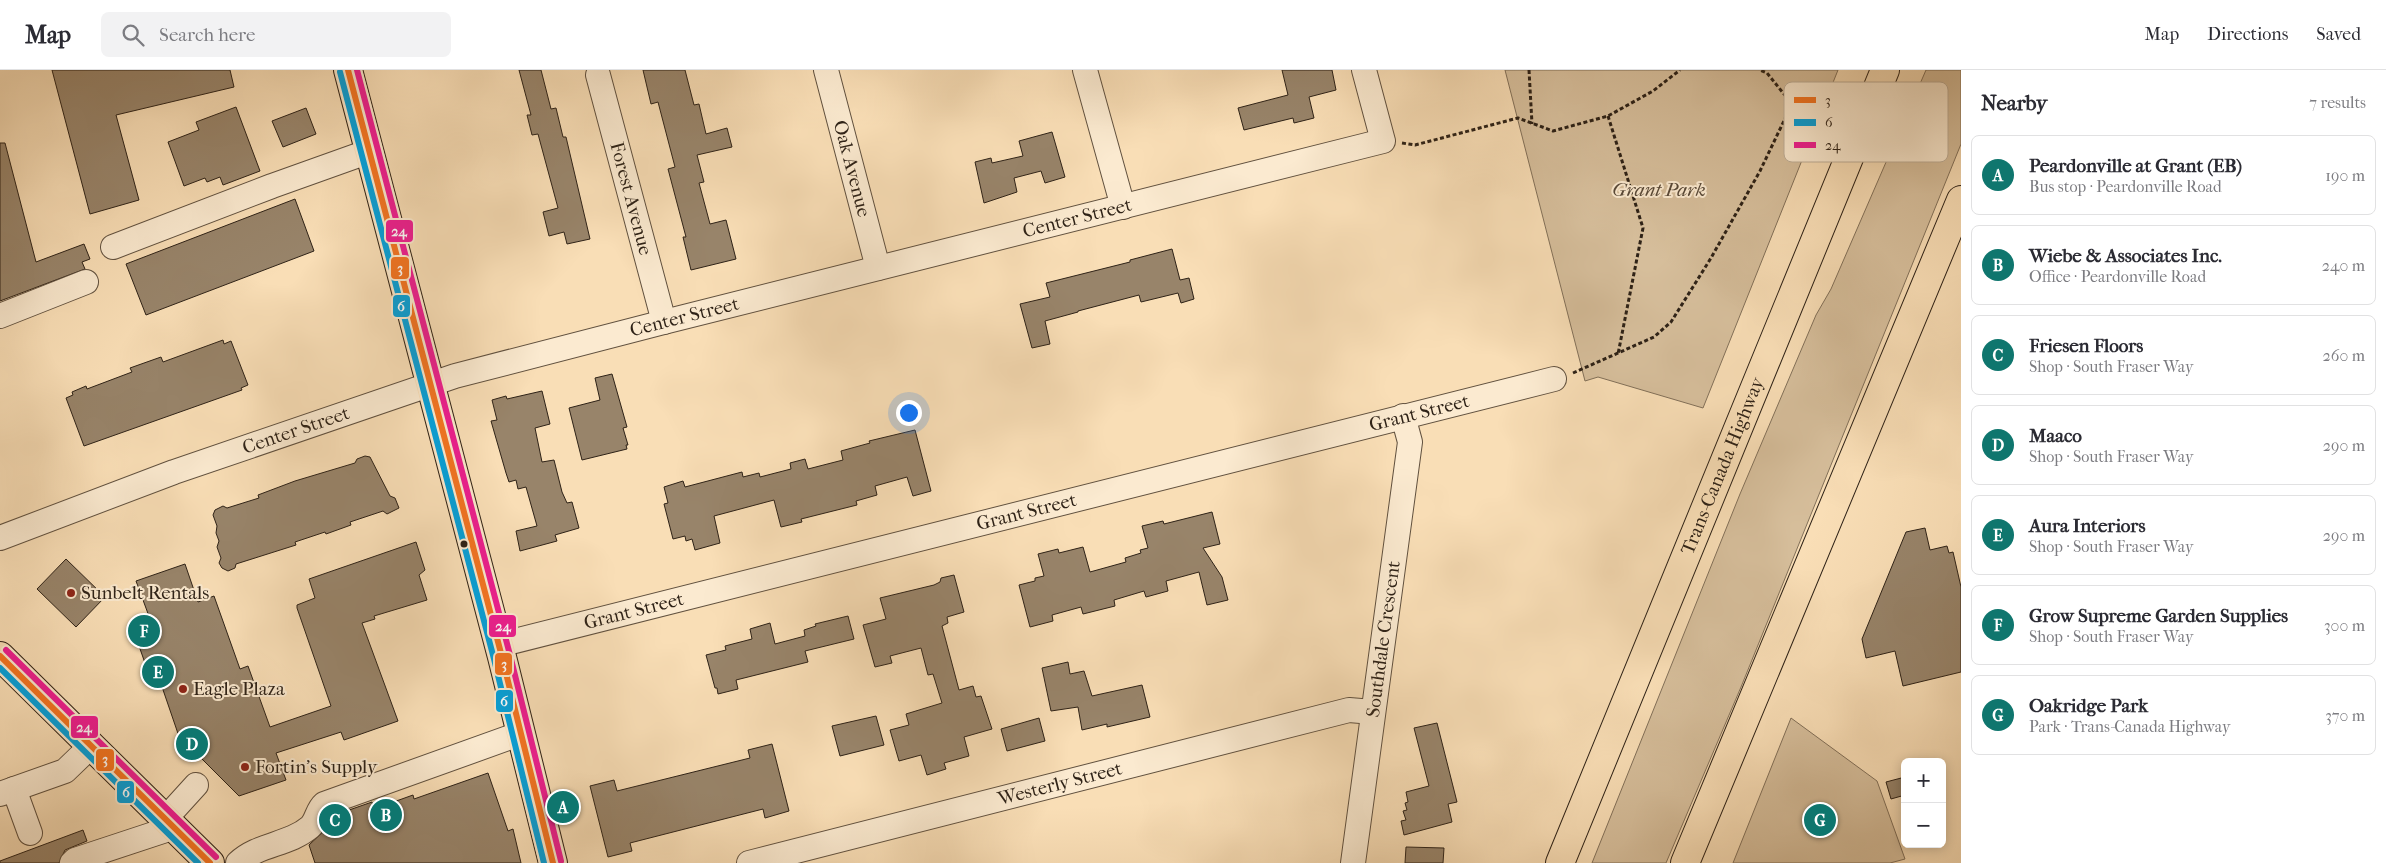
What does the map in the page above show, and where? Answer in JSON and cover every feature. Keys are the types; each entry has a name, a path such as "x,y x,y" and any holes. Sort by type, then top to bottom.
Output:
{"main road":[{"path":"348,70 522,733 553,863"},
{"name":"Trans-Canada Highway","path":"1880,82 1885,70"},
{"name":"Trans-Canada Highway","path":"1560,863 1847,162"},
{"path":"1685,863 1961,200"},
{"path":"0,656 210,863"}],"street":[{"name":"Oak Avenue","path":"826,70 878,268"},
{"path":"1086,70 1123,206"},
{"path":"1364,70 1383,141"},
{"name":"Forest Avenue","path":"598,75 664,322"},
{"name":"Center Street","path":"0,538 174,472 430,384 664,322 1383,141"},
{"path":"113,247 272,186 370,151"},
{"path":"0,316 86,282"},
{"name":"Grant Street","path":"499,645 1554,379"},
{"name":"Southdale Crescent","path":"1353,863 1410,442 1403,416"},
{"name":"Westerly Street","path":"749,863 1349,710 1373,712"},
{"path":"238,863 248,854 299,834 312,825 319,809 324,804 522,733"},
{"path":"30,833 7,792 65,771 92,745"},
{"path":"74,862 171,823 196,785"}],"path":[{"path":"1529,70 1532,124"},
{"path":"1383,141 1415,145 1518,118 1553,132 1608,116 1653,91 1680,70"},
{"path":"1760,70 1768,73 1784,94"},
{"path":"1608,116 1642,228 1618,355"},
{"path":"1554,379 1618,355 1654,337 1671,322 1711,258 1760,171 1784,121"}],"green space":[{"name":"Grant Park","path":"1505,70 1838,70 1833,82 1784,82 1784,162 1801,162 1703,408 1598,377 1585,381"},
{"path":"1926,70 1961,70 1961,144 1741,687 1666,863 1592,863 1740,494 1816,315 1831,289 1886,162 1948,162 1948,82 1921,82"},
{"path":"1791,718 1877,781 1905,859 1890,863 1733,863"}],"building":[{"path":"52,70 230,70 234,87 116,115 139,200 90,214"},
{"path":"519,70 541,70 551,109 556,108 563,137 566,137 590,239 567,244 564,232 549,236 543,212 558,208 538,134 532,135 527,115 531,115"},
{"path":"643,70 685,70 694,105 699,104 706,134 727,128 732,147 697,155 704,182 699,183 710,224 726,220 736,259 691,270 683,237 686,237 668,169 675,167 658,102 651,104"},
{"path":"1282,70 1332,70 1336,90 1309,97 1314,118 1294,123 1293,118 1244,130 1238,108 1288,95"},
{"path":"236,107 260,171 223,185 220,177 207,182 205,178 184,186 168,142 199,130 196,122"},
{"path":"306,108 316,134 283,147 272,121"},
{"path":"1052,132 1065,177 1045,183 1041,171 1014,178 1017,192 984,203 975,162 991,158 992,163 1023,156 1019,141"},
{"path":"0,143 5,143 36,262 84,244 90,259 82,262 85,269 0,301"},
{"path":"295,199 314,251 146,315 126,264"},
{"path":"1172,249 1180,280 1189,278 1194,299 1181,303 1178,293 1141,302 1139,295 1078,311 1045,321 1050,344 1032,348 1020,304 1050,297 1046,283 1130,262 1130,260"},
{"path":"223,340 224,344 231,341 248,385 241,388 242,390 84,446 66,398 73,395 72,392 86,386 87,389 132,372 130,368 161,357 163,362"},
{"path":"612,374 627,427 623,428 628,445 626,445 627,449 582,460 569,408 600,400 595,378"},
{"path":"542,391 550,424 535,428 542,462 554,460 562,492 567,503 572,502 579,528 555,535 557,541 520,551 516,531 537,526 526,487 518,489 516,480 509,482 491,421 497,420 492,400 506,396 507,399"},
{"path":"915,430 931,491 913,496 907,477 875,486 877,495 856,501 857,505 801,519 802,522 781,527 774,500 714,516 720,543 695,550 692,539 686,541 685,536 673,539 664,504 668,503 664,487 683,481 685,487 742,472 743,477 759,473 760,477 791,469 790,463 805,459 808,469 843,460 841,451 870,443 869,441"},
{"path":"365,456 370,457 390,496 395,498 399,508 387,514 383,511 350,522 351,525 326,534 325,532 295,542 296,545 236,564 235,568 228,571 222,568 219,563 221,558 217,547 219,541 213,515 215,510 223,506 227,508 259,498 258,495 295,481 355,463 357,459"},
{"path":"1212,512 1220,544 1203,548 1222,577 1228,600 1207,605 1199,572 1166,581 1168,591 1146,597 1144,591 1114,600 1115,606 1083,614 1081,607 1052,615 1053,621 1030,627 1019,585 1035,581 1035,578 1044,576 1038,554 1058,549 1059,553 1083,547 1090,572 1126,562 1125,558 1141,553 1140,550 1148,548 1142,526 1163,521 1164,524"},
{"path":"1925,528 1930,550 1947,546 1949,553 1953,552 1961,587 1961,672 1903,686 1895,651 1866,658 1862,639 1906,532"},
{"path":"416,542 425,570 419,575 427,600 374,616 375,619 362,623 398,721 344,740 341,732 276,753 286,780 239,796 194,751 185,754 160,681 152,683 132,626 150,619 136,581 185,564 198,602 214,596 240,669 248,666 270,727 331,706 297,608 297,605 315,598 309,579"},
{"name":"Sunbelt Rentals","path":"66,559 105,597 76,627 37,589"},
{"path":"954,575 964,612 947,617 948,623 942,626 959,690 973,686 976,697 981,696 992,729 964,737 969,756 944,763 946,769 927,775 921,755 899,761 890,730 909,725 906,714 942,703 933,674 928,675 921,648 890,656 892,663 875,667 863,625 886,619 880,598 934,585 940,582 941,578"},
{"path":"848,616 854,639 805,651 808,662 736,680 738,689 718,694 706,655 726,650 725,646 752,639 750,629 770,623 775,644 805,636 804,630 816,626 815,624"},
{"path":"1068,662 1070,674 1084,671 1092,696 1142,685 1150,717 1107,727 1107,724 1082,730 1078,707 1051,711 1042,668"},
{"path":"876,716 884,745 840,756 832,726"},
{"path":"1039,718 1045,741 1007,751 1001,729"},
{"path":"1437,723 1457,802 1448,804 1452,822 1404,835 1401,821 1406,820 1403,811 1407,810 1405,803 1408,802 1406,792 1429,786 1414,728"},
{"path":"772,744 789,811 765,818 763,809 630,843 632,851 608,857 590,786 614,780 617,791 750,758 748,750"},
{"path":"488,773 508,831 513,829 521,863 315,863 309,845 328,827 332,816 372,802 374,809 413,795 414,799"},
{"path":"1901,778 1901,796 1891,799 1886,782"},
{"path":"83,830 87,841 65,850 59,863 0,863 0,861"},
{"path":"1406,847 1444,848 1443,863 1405,863"}],"transit line":[{"name":"3","path":"348,70 502,657 553,863"},
{"name":"24","path":"357,70 510,655 561,861"},
{"name":"6","path":"340,72 494,659 544,863"},
{"name":"24","path":"6,650 216,857"},
{"name":"3","path":"0,656 210,863"},
{"name":"6","path":"0,668 198,863"}],"place":[{"name":"Sunbelt Rentals","path":"71,593"},
{"name":"Grow Supreme Garden Supplies","path":"144,631"},
{"name":"Aura Interiors","path":"158,672"},
{"name":"Eagle Plaza","path":"183,689"},
{"name":"Maaco","path":"192,744"},
{"name":"Fortin's Supply","path":"245,767"},
{"name":"Peardonville at Grant (EB)","path":"563,807"},
{"name":"Wiebe & Associates Inc.","path":"386,815"},
{"name":"Friesen Floors","path":"335,820"},
{"name":"Oakridge Park","path":"1820,820"}]}
